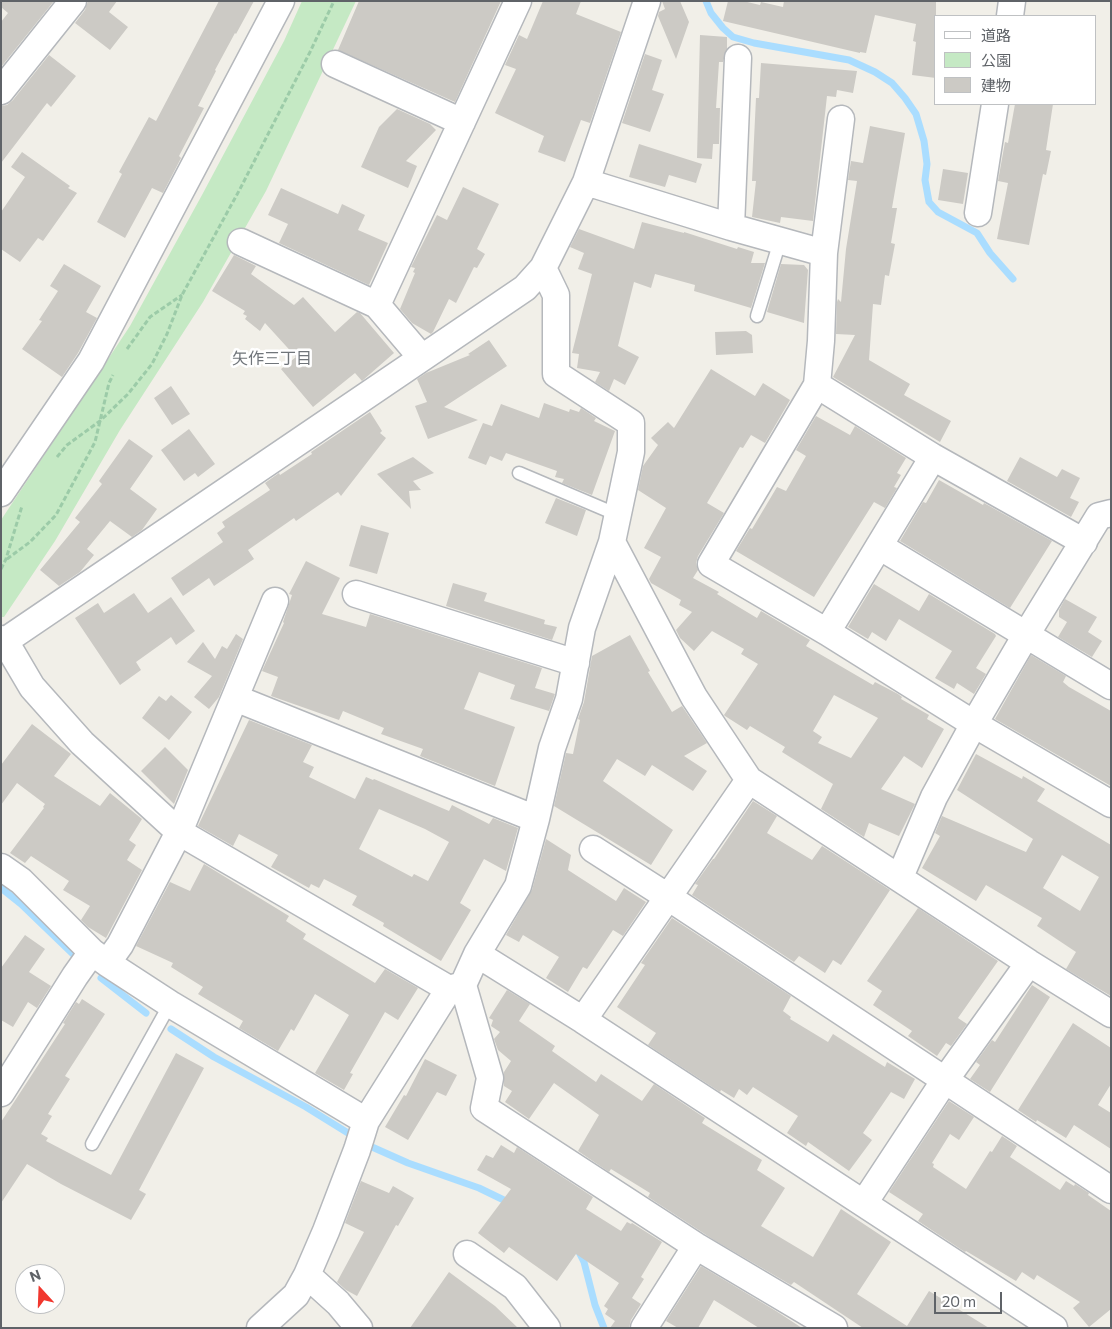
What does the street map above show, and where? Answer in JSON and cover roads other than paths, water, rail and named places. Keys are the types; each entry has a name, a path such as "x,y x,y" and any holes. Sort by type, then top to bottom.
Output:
{"street":[{"path":"1,90 72,1"},
{"path":"12,498 91,361 280,1"},
{"path":"377,305 518,1"},
{"path":"647,1 586,182 543,268 525,288 3,640 32,687 82,742 179,832 456,987 490,1078 484,1108 696,1246 834,1328"},
{"path":"1010,15 1012,1"},
{"path":"731,227 738,58"},
{"path":"335,64 462,122"},
{"path":"978,214 996,105"},
{"path":"841,119 824,253 821,341 817,385 711,564 827,632 974,724 1111,804"},
{"path":"586,182 731,227 824,253"},
{"path":"241,242 377,305 422,358"},
{"path":"260,1328 296,1295 326,1231 357,1150 366,1120 456,987 518,886 552,748 569,699 582,628 612,542 630,452 631,423 556,374 556,294 543,268"},
{"path":"817,385 932,457 1084,542"},
{"path":"827,632 932,457"},
{"path":"900,877 934,797 974,724 1099,516 1111,513"},
{"path":"612,542 694,697 749,780 1111,1014"},
{"path":"879,546 1111,686"},
{"path":"356,594 576,663"},
{"path":"1,1093 75,976 120,944 179,832 275,601"},
{"path":"235,698 536,819"},
{"path":"583,1020 749,780"},
{"path":"593,849 1111,1190"},
{"path":"1,867 21,881 100,958 170,1004 366,1120"},
{"path":"477,954 583,1020 1054,1328"},
{"path":"864,1203 945,1080 1029,962"},
{"path":"644,1328 696,1246"},
{"path":"466,1254 515,1287 547,1328"},
{"path":"307,1275 338,1303 359,1328"}],"lane":[{"path":"757,316 780,241"},
{"path":"519,473 618,515"},
{"path":"92,1144 170,1004"}],"waterway":[{"path":"706,1 711,13 733,37 754,43 849,60 875,72 892,83 916,114 924,141 927,164 925,180 929,202 938,212 977,233 990,253 1013,279"},
{"path":"1,888 21,904 75,956"},
{"path":"101,978 146,1013"},
{"path":"171,1029 214,1057 306,1107 348,1133"},
{"path":"372,1147 408,1163 479,1188 510,1203"},
{"path":"578,1250 584,1262 595,1305 604,1328"}],"district":[{"name":"矢作三丁目","path":"272,359"}]}
